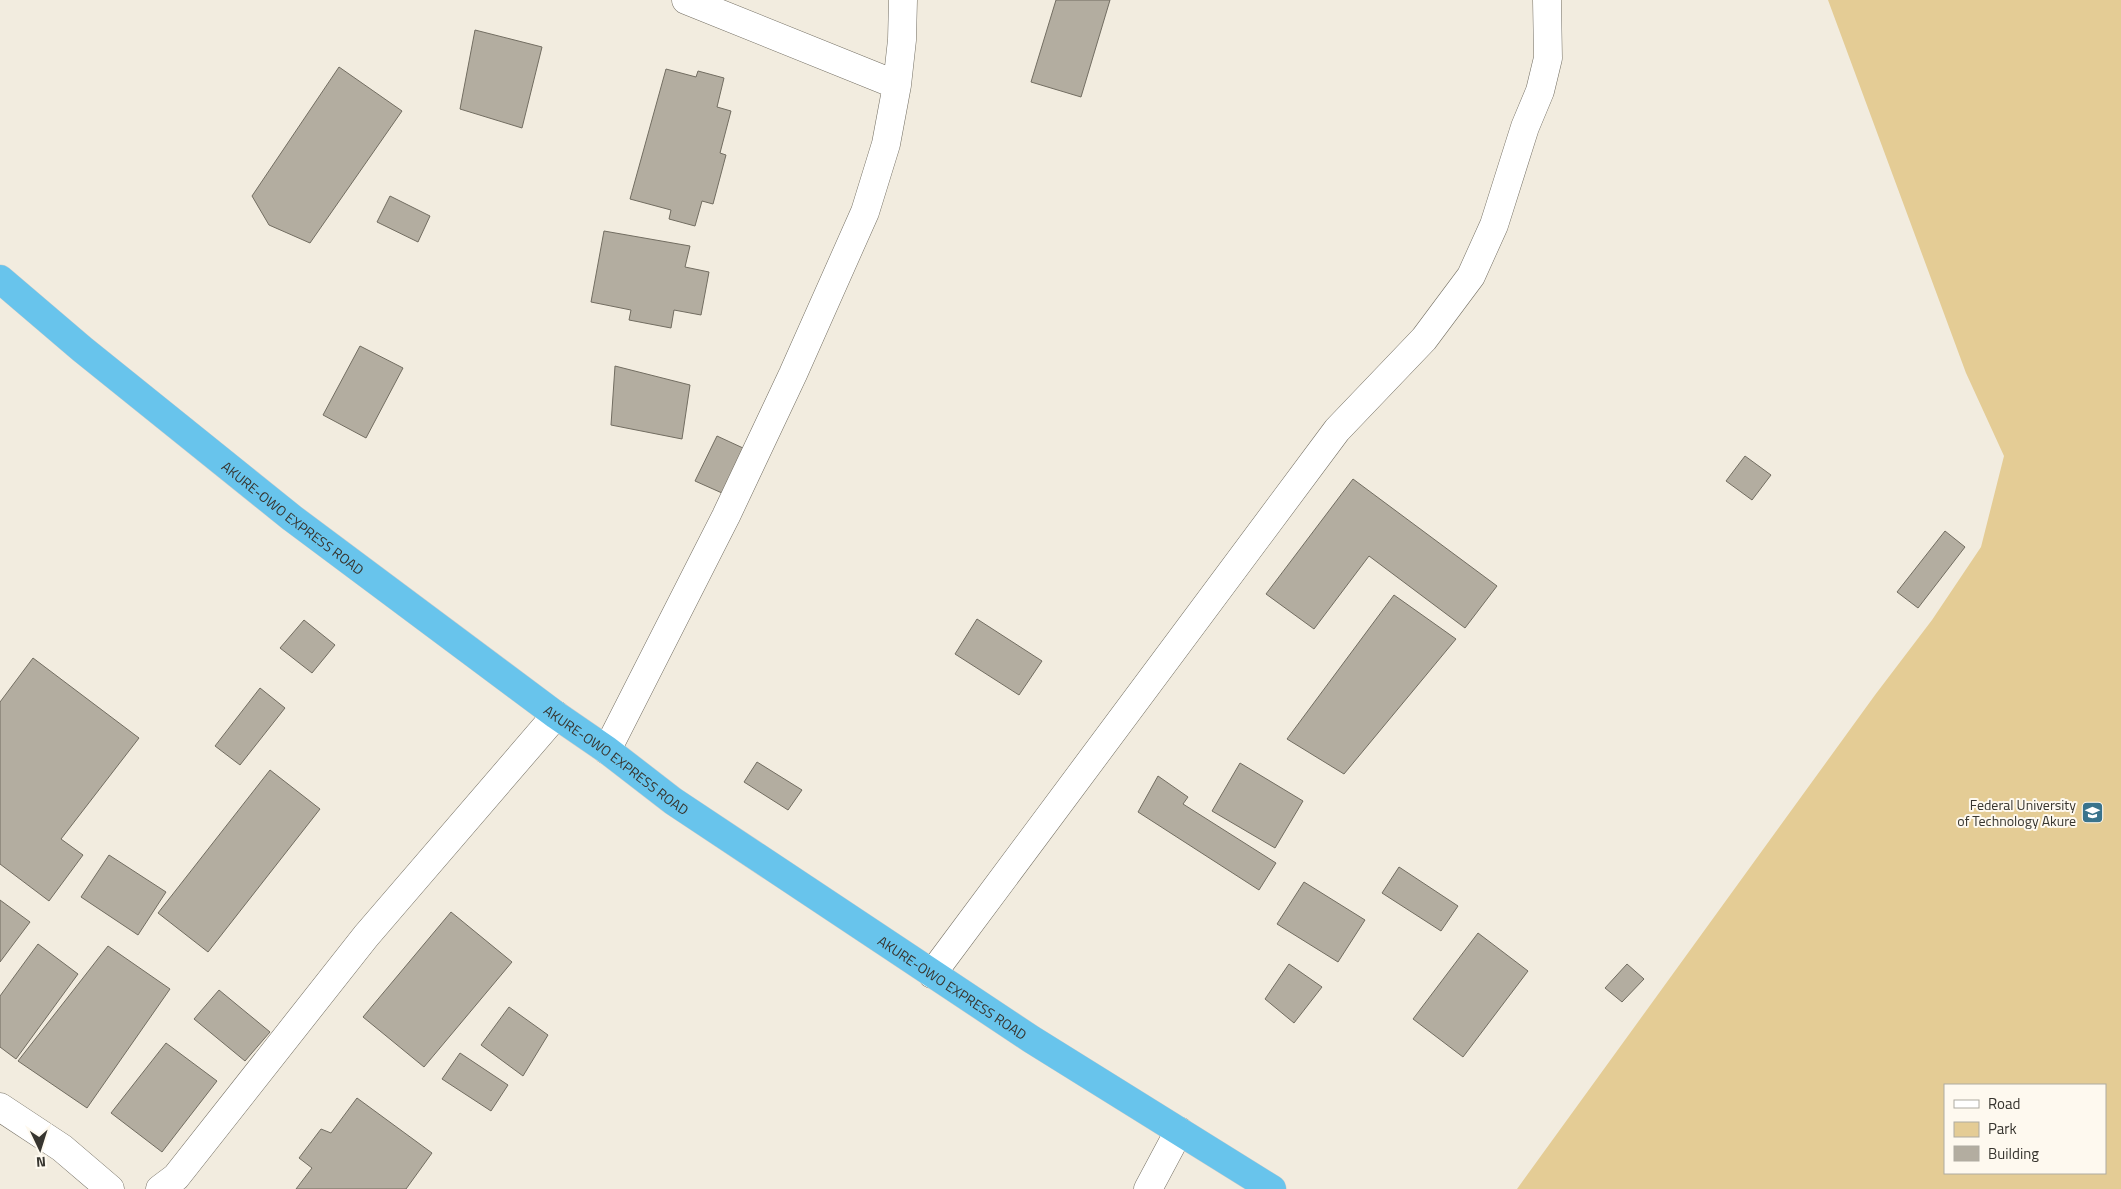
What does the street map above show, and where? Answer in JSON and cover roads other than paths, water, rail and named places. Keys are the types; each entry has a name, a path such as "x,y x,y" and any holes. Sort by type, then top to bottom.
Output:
{"highway":[{"name":"AKURE-OWO EXPRESS ROAD","path":"0,279 82,349 292,518 556,715 607,750 673,802 1031,1039 1272,1189"}],"street":[{"path":"686,0 897,85"},
{"path":"607,750 794,374 864,212 886,144 897,85 902,40 903,0"},
{"path":"932,974 1337,430 1424,338 1470,276 1494,225 1526,127 1540,91 1548,58 1546,0"},
{"path":"160,1189 176,1177 366,936 556,715"},
{"path":"0,1107 62,1148 110,1189"},
{"path":"1148,1189 1179,1131"}],"place":[{"name":"Federal University of Technology Akure","path":"2092,812"}]}
